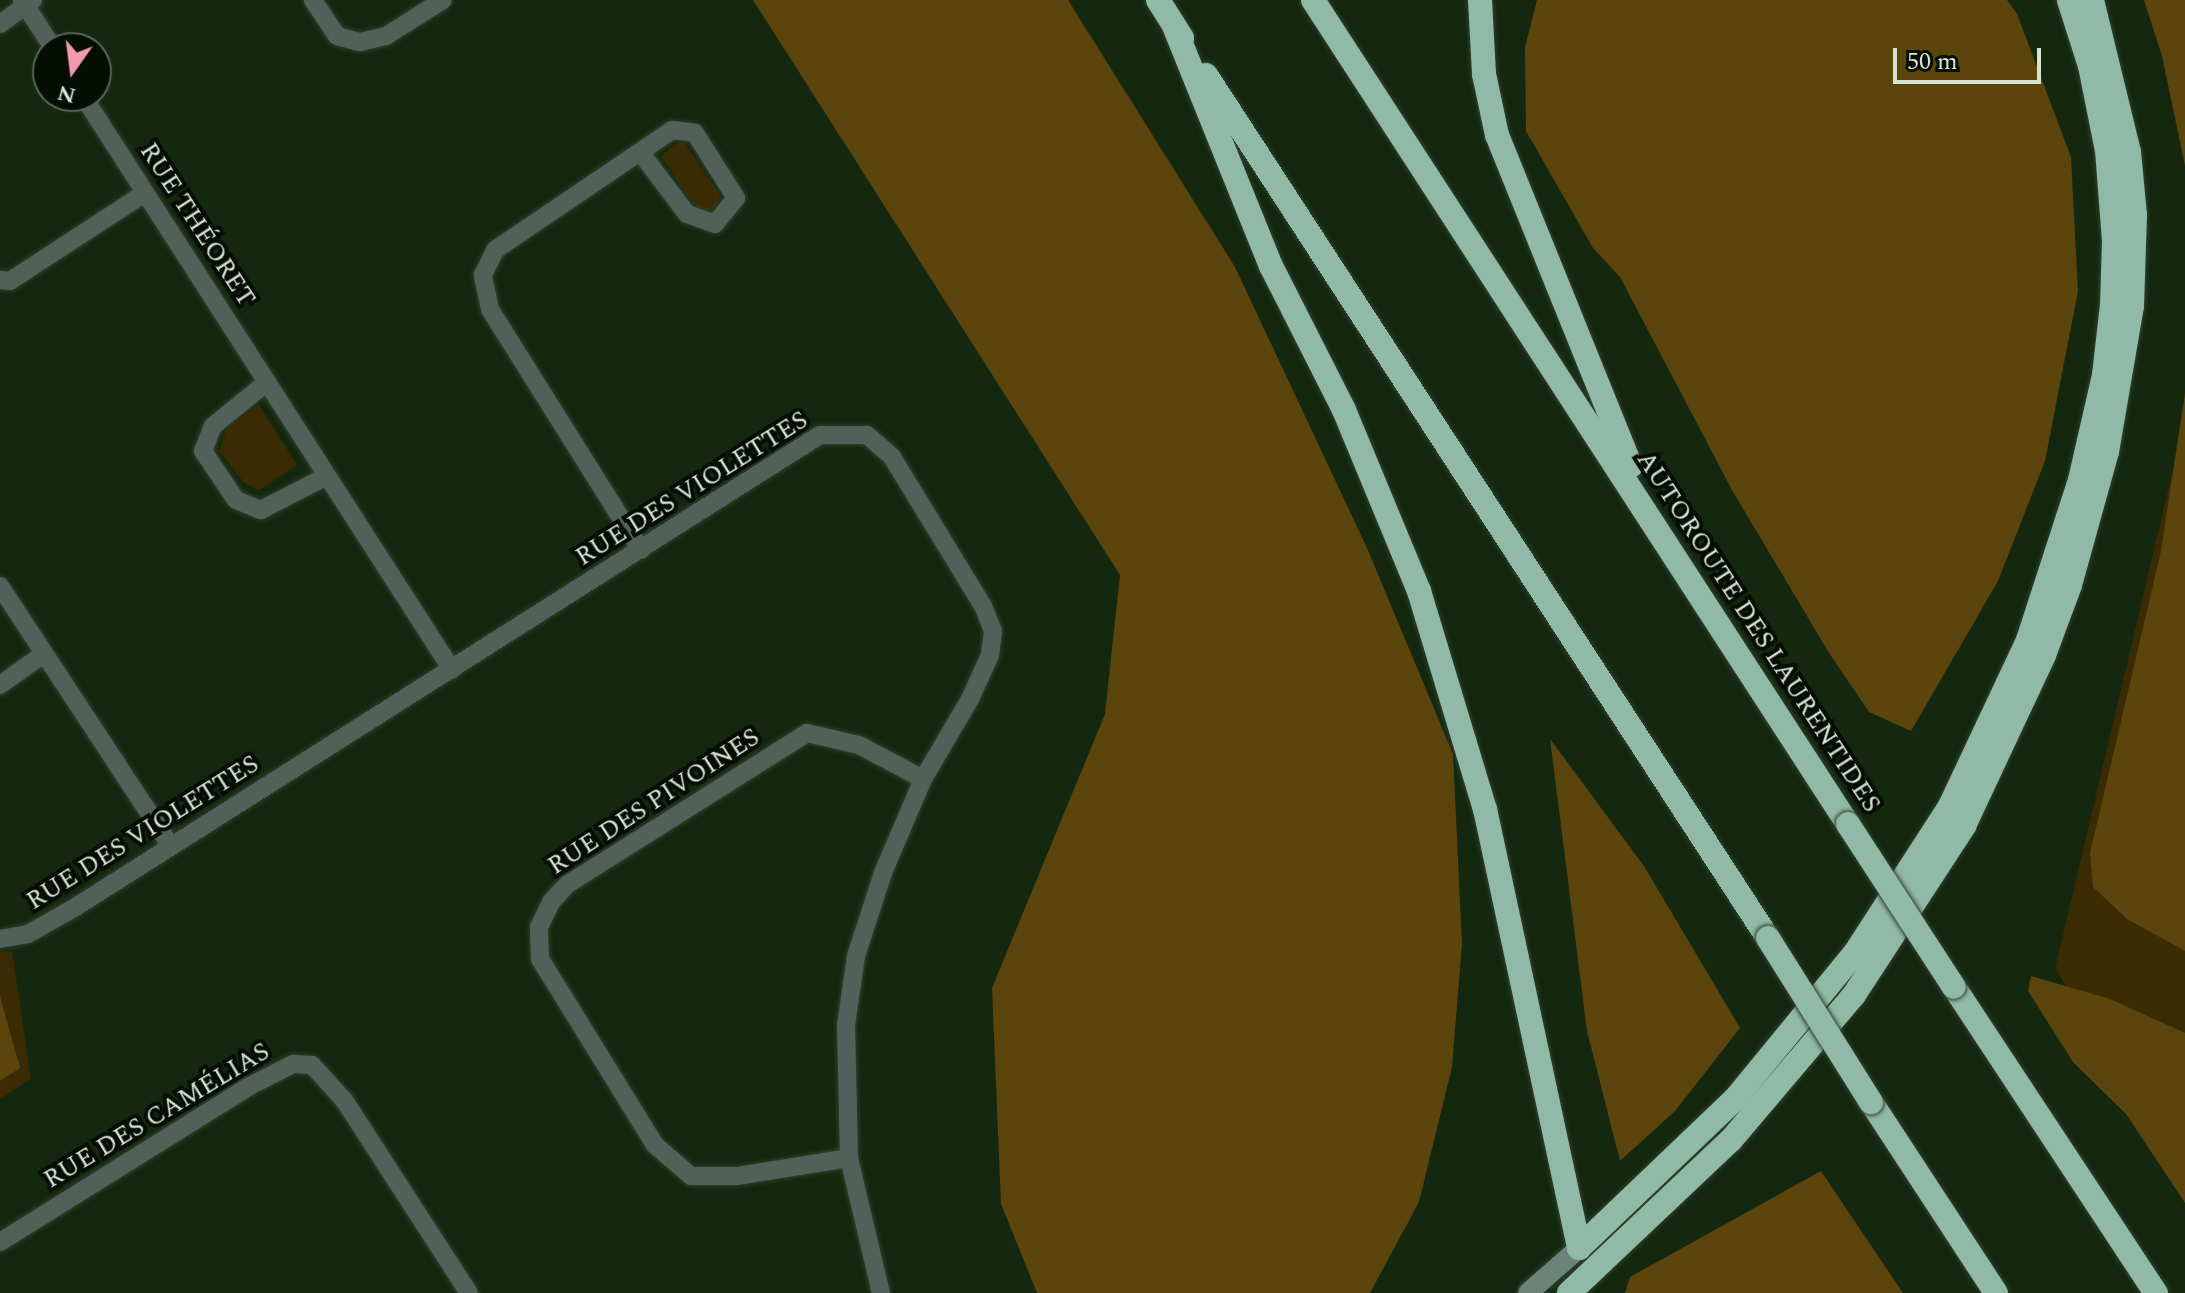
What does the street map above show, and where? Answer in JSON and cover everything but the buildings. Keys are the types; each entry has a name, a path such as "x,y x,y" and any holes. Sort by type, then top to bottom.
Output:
{"highway":[{"path":"1158,0 1996,1293"},
{"name":"AUTOROUTE DES LAURENTIDES","path":"1313,0 2156,1293"},
{"path":"1480,0 1484,74 1508,170 1650,514"},
{"path":"1579,1248 1735,1099 1855,953 1950,806 2028,640 2080,480 2104,375 2112,305 2114,241 2107,151 2090,66 2069,0"},
{"path":"1569,1293 1731,1140 1854,995 1964,826 2044,655 2070,585 2107,452 2132,306 2135,215 2129,152 2092,0"},
{"path":"1174,26 1271,266 1360,445 1424,605 1485,809 1579,1248"}],"main road":[{"path":"1528,1293 1579,1248"}],"street":[{"path":"313,0 337,36 360,42 386,36 443,0"},
{"path":"0,24 27,2 44,32"},
{"name":"RUE THÉORET","path":"93,112 325,477 452,670"},
{"path":"641,153 687,214 715,224 736,198 695,133 672,130 495,250 483,275 490,309 641,550"},
{"path":"0,280 10,281 145,193"},
{"path":"267,382 213,426 203,451 236,500 261,510 325,477"},
{"name":"RUE DES VIOLETTES","path":"0,939 38,929 820,435 867,435 892,457 983,606 993,631 990,655 970,699 923,779 856,956 846,1025 849,1158 881,1293"},
{"path":"0,586 42,655 171,846"},
{"path":"0,685 42,655"},
{"name":"RUE DES PIVOINES","path":"849,1158 736,1176 691,1176 655,1145 540,959 539,927 551,902 568,884 807,733 859,745 923,779"},
{"name":"RUE DES CAMÉLIAS","path":"0,1242 248,1087 293,1064 312,1065 344,1100 469,1293"}],"shaded area":[{"path":"753,0 1068,0 1235,267 1367,548 1453,754 1462,944 1452,1067 1419,1202 1370,1293 1037,1293 1001,1204 992,988 1105,714 1120,575"},
{"path":"1537,0 2007,0 2017,14 2071,157 2078,291 2045,461 1998,581 1911,731 1869,712 1829,653 1732,490 1620,277 1593,248 1526,131 1525,47"},
{"path":"2144,0 2185,0 2185,166 2162,56"},
{"path":"682,139 720,195 716,208 706,212 694,205 661,156"},
{"path":"2185,393 2185,951 2127,919 2093,887 2090,853 2161,551"},
{"path":"259,405 297,465 259,490 244,483 219,451 227,428"},
{"path":"2185,418 2185,1160 2055,969"},
{"path":"1550,739 1644,866 1740,1028 1675,1111 1620,1161 1587,1031"},
{"path":"12,951 31,1079 0,1099 0,952"},
{"path":"2031,976 2110,999 2185,1033 2185,1203 2126,1114 2073,1062 2028,991"},
{"path":"0,996 20,1068 0,1081"},
{"path":"1821,1171 1903,1293 1625,1293 1630,1277"}]}
